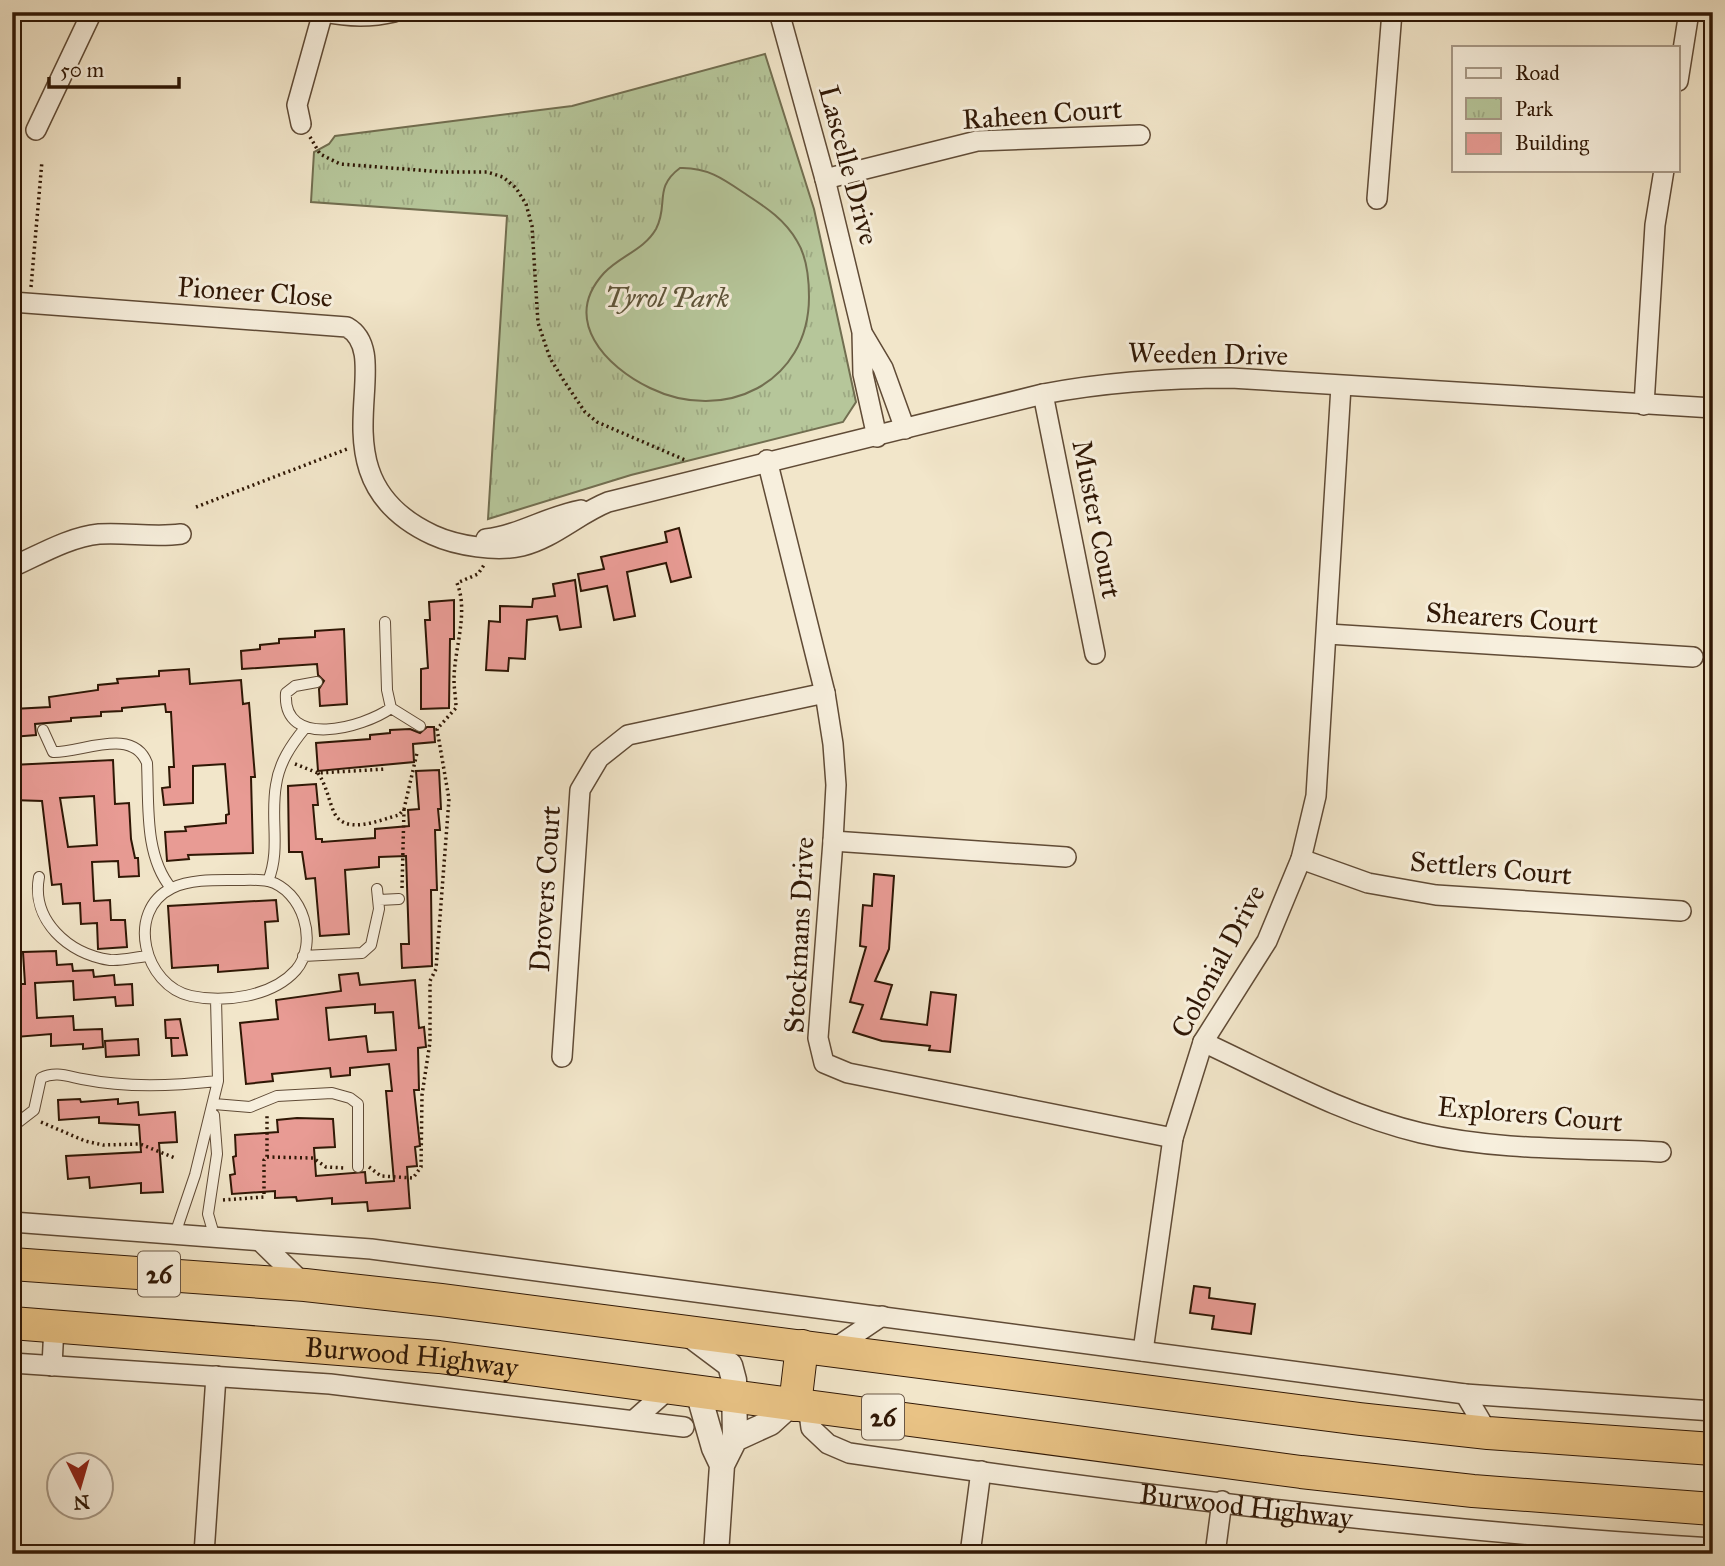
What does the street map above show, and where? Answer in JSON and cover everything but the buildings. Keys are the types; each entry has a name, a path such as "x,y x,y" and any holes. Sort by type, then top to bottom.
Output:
{"highway":[{"name":"Burwood Highway","path":"12,1264 306,1285 817,1348 1163,1395 1488,1433 1713,1449"},
{"name":"Burwood Highway","path":"12,1323 439,1357 1301,1472 1473,1491 1713,1509"},
{"path":"798,1405 817,1348"}],"street":[{"path":"36,130 92,12"},
{"path":"301,124 297,105 323,12 348,17 394,12"},
{"name":"Lascelle Drive","path":"779,12 825,179 862,332 863,374 877,437"},
{"path":"1377,199 1392,12"},
{"path":"1680,68 1689,12"},
{"name":"Raheen Court","path":"825,179 977,141 1140,135"},
{"path":"1644,405 1655,225 1664,172"},
{"name":"Pioneer Close","path":"21,299 347,327 360,337 365,351 361,440 372,478 388,506 403,519 443,540 457,542"},
{"name":"Lascelle Drive","path":"862,332 883,368 905,429"},
{"name":"Weeden Drive","path":"457,542 500,548 520,547 548,537 592,508 767,460 877,437 1043,394 1112,382 1166,378 1231,378 1713,408"},
{"name":"Colonial Drive","path":"1143,1351 1173,1138 1203,1042 1266,940 1301,859 1316,796 1328,634 1341,386"},
{"name":"Muster Court","path":"1043,394 1095,654"},
{"name":"Stockmans Drive","path":"767,460 825,693 835,772 833,841 818,1038 824,1063 848,1073 1173,1138"},
{"path":"12,567 81,538 112,534 153,537 181,534"},
{"name":"Shearers Court","path":"1328,634 1693,657"},
{"name":"Drovers Court","path":"562,1057 580,790 599,758 628,736 825,693"},
{"path":"833,841 1066,857"},
{"name":"Settlers Court","path":"1301,859 1368,883 1436,895 1681,911"},
{"name":"Explorers Court","path":"1203,1042 1360,1116 1422,1133 1474,1142 1661,1152"},
{"path":"12,1222 371,1249 1465,1394 1713,1411"},
{"path":"260,1241 306,1285"},
{"path":"817,1348 882,1316"},
{"path":"52,1366 54,1326"},
{"path":"685,1332 730,1364 736,1397 735,1439 722,1465 716,1554"},
{"name":"Burwood Highway","path":"12,1363 368,1388 684,1427"},
{"path":"204,1554 216,1376"},
{"path":"634,1420 684,1390 722,1465"},
{"path":"1465,1394 1488,1433"},
{"path":"735,1439 770,1423 798,1405"},
{"name":"Burwood Highway","path":"798,1405 811,1428 838,1450 1346,1519 1533,1537 1713,1548"},
{"path":"971,1554 981,1471"},
{"path":"1215,1554 1222,1501"}],"lane":[{"path":"385,622 387,690 391,708 420,726"},
{"path":"317,682 295,686 286,693 285,706 293,722 305,728 354,726 376,719 391,708"},
{"path":"268,881 275,864 276,783 284,760 305,728"},
{"path":"43,730 53,752 67,752 112,743 132,746 142,752 147,762 154,858 161,875 171,888"},
{"path":"39,877 36,895 41,914 59,936 86,953 111,960 148,956"},
{"path":"198,881 268,881 281,888 295,901 304,918 306,937 303,956 297,968 282,983 256,993 216,999 188,996 165,984 152,968 144,934 150,912 171,888 198,881"},
{"path":"303,956 362,953 371,945 378,895 399,899"},
{"path":"175,1234 214,1104 218,1081 216,999"},
{"path":"12,1127 29,1117 34,1110 41,1078 51,1073 106,1084 144,1086 218,1081"},
{"path":"214,1104 250,1107 295,1094 332,1093 350,1098 358,1104 360,1119 358,1167"},
{"path":"214,1104 217,1154 208,1214 215,1238"}],"path":[{"path":"301,124 320,154 340,164 443,172 487,172 503,177 516,188 526,204 532,226 538,323 550,358 564,381 585,412 597,422 685,460"},
{"path":"21,299 42,161"},
{"path":"196,507 346,449"},
{"path":"267,1157 313,1158 326,1167 367,1166 381,1176 413,1178 421,1167 423,1083 430,1042 430,981 436,969 449,799 437,729 456,708 454,678 458,656 461,593 457,583 478,574 484,565"},
{"path":"399,899 404,810 417,753"},
{"path":"284,760 318,773 386,769"},
{"path":"318,773 334,814 345,824 356,825 398,815 404,810"},
{"path":"223,1200 264,1197 268,1116 263,1102"},
{"path":"29,1117 85,1141 103,1145 140,1144 175,1158"}],"green space":[{"name":"Tyrol Park","path":"765,54 814,209 856,402 843,422 631,475 488,519 507,216 311,202 314,152 329,144 335,136 572,106"},
{"path":"680,168 699,170 716,176 768,210 792,234 805,261 809,297 805,327 795,353 778,373 757,388 733,398 706,401 678,398 650,388 618,368 605,355 594,340 588,325 587,308 592,291 610,267 651,236 660,220 664,190 672,175"}]}
